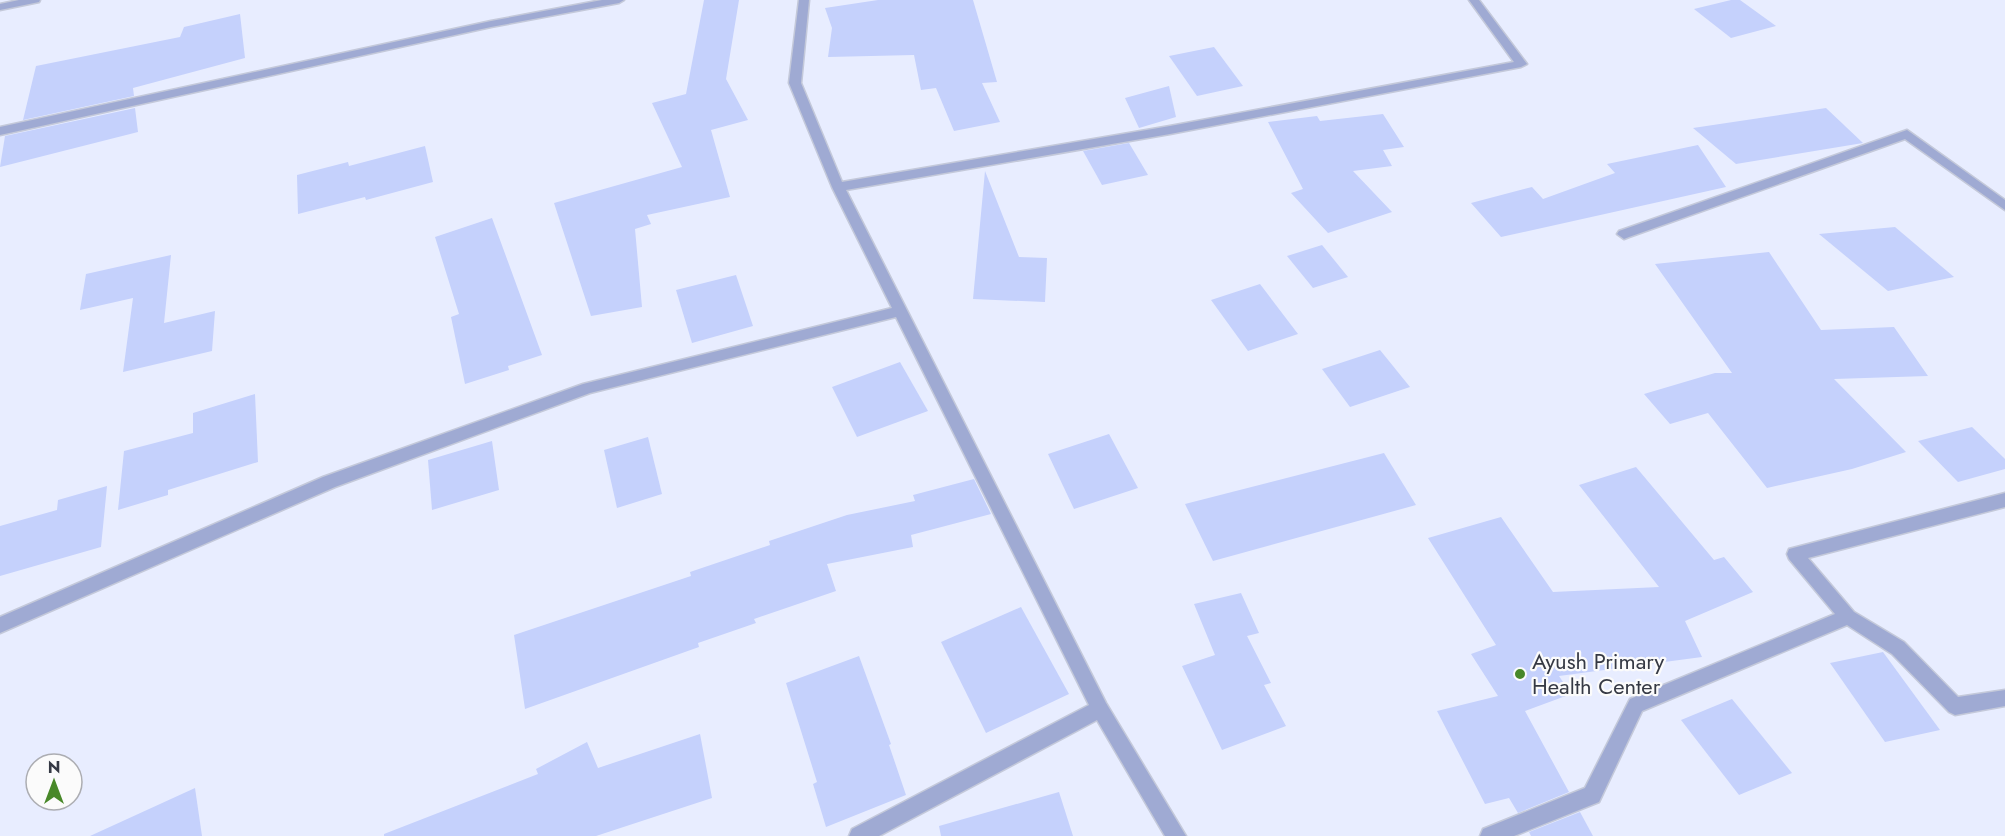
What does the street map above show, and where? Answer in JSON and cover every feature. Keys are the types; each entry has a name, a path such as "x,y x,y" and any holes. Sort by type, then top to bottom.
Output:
{"street":[{"path":"0,7 35,0"},
{"path":"0,131 491,24 619,0"},
{"path":"804,0 795,83 838,187 1100,709 1176,836"},
{"path":"838,187 1158,132 1521,64 1474,0"},
{"path":"1624,234 1907,134 2005,206"},
{"path":"0,625 329,482 588,388 901,311"},
{"path":"2005,500 1795,554 1848,618 1898,648 1955,706 2005,698"},
{"path":"1490,836 1592,795 1636,705 1848,618"},
{"path":"859,836 1100,709"}],"building":[{"path":"704,0 739,0 726,79 748,120 711,130 730,197 647,215 651,224 635,229 642,307 591,316 554,203 682,167 652,103 686,94"},
{"path":"878,0 973,0 997,82 982,83 1000,122 954,131 936,88 921,90 914,55 828,57 832,28 825,8"},
{"path":"1740,0 1776,26 1731,38 1694,9"},
{"path":"240,14 245,58 133,88 134,96 23,120 36,66 180,37 184,27"},
{"path":"1214,47 1243,86 1197,96 1169,56"},
{"path":"1169,86 1176,117 1139,128 1125,98"},
{"path":"135,108 138,132 0,167 5,136"},
{"path":"1826,108 1863,143 1736,164 1693,128"},
{"path":"1383,114 1404,147 1383,150 1392,166 1353,171 1392,212 1328,233 1291,193 1303,189 1268,122 1317,116 1320,121"},
{"path":"1129,143 1148,175 1102,185 1083,151"},
{"path":"1698,145 1726,187 1501,237 1471,203 1532,187 1543,199 1615,173 1607,164"},
{"path":"425,146 433,182 366,200 365,197 298,214 297,175 348,162 349,166"},
{"path":"985,171 1019,257 1047,258 1045,302 973,299"},
{"path":"492,218 542,355 508,366 509,370 465,384 451,317 459,314 435,237"},
{"path":"1895,227 1954,277 1888,291 1819,234"},
{"path":"1322,245 1348,277 1313,288 1287,256"},
{"path":"1769,252 1821,330 1894,327 1928,376 1834,379 1906,452 1852,469 1767,488 1708,413 1670,424 1644,394 1715,373 1732,373 1655,264"},
{"path":"171,255 164,323 215,311 212,351 123,372 133,298 80,310 86,274"},
{"path":"736,275 753,326 692,343 676,290"},
{"path":"1260,284 1298,334 1248,351 1211,300"},
{"path":"1380,350 1410,387 1350,407 1322,369"},
{"path":"900,362 928,411 857,437 832,387"},
{"path":"255,394 258,462 168,490 168,495 118,510 124,451 193,433 193,413"},
{"path":"1972,427 2005,459 2005,469 1958,482 1918,441"},
{"path":"1109,434 1138,488 1074,509 1048,454"},
{"path":"648,437 662,494 617,508 604,450"},
{"path":"492,441 499,490 432,510 428,460"},
{"path":"1384,453 1416,505 1213,561 1185,504"},
{"path":"1636,467 1714,560 1724,557 1753,592 1685,621 1702,657 1559,676 1571,694 1525,711 1569,792 1518,813 1509,798 1485,804 1437,711 1498,696 1471,654 1496,645 1428,538 1501,517 1553,592 1659,587 1579,485"},
{"path":"974,479 991,514 911,535 913,547 827,564 836,591 754,619 756,623 698,643 699,647 525,709 514,635 691,576 690,572 770,545 769,541 847,515 915,501 913,495"},
{"path":"107,486 101,547 0,576 0,526 57,510 58,500"},
{"path":"1241,593 1259,633 1247,636 1271,683 1264,685 1286,726 1222,750 1182,666 1215,655 1194,604"},
{"path":"1021,607 1069,694 986,733 941,642"},
{"path":"1883,652 1940,730 1885,742 1830,663"},
{"path":"859,656 891,744 889,745 906,795 826,827 813,784 817,782 786,683"},
{"path":"1732,699 1792,773 1739,795 1681,720"},
{"path":"700,734 712,798 596,836 384,836 384,834 538,774 536,769 587,742 598,768"},
{"path":"195,788 202,836 90,836"},
{"path":"1059,792 1073,836 941,836 939,826"},
{"path":"1580,812 1593,836 1531,836 1529,832"}],"place":[{"name":"Ayush Primary Health Center","path":"1520,674"}]}
